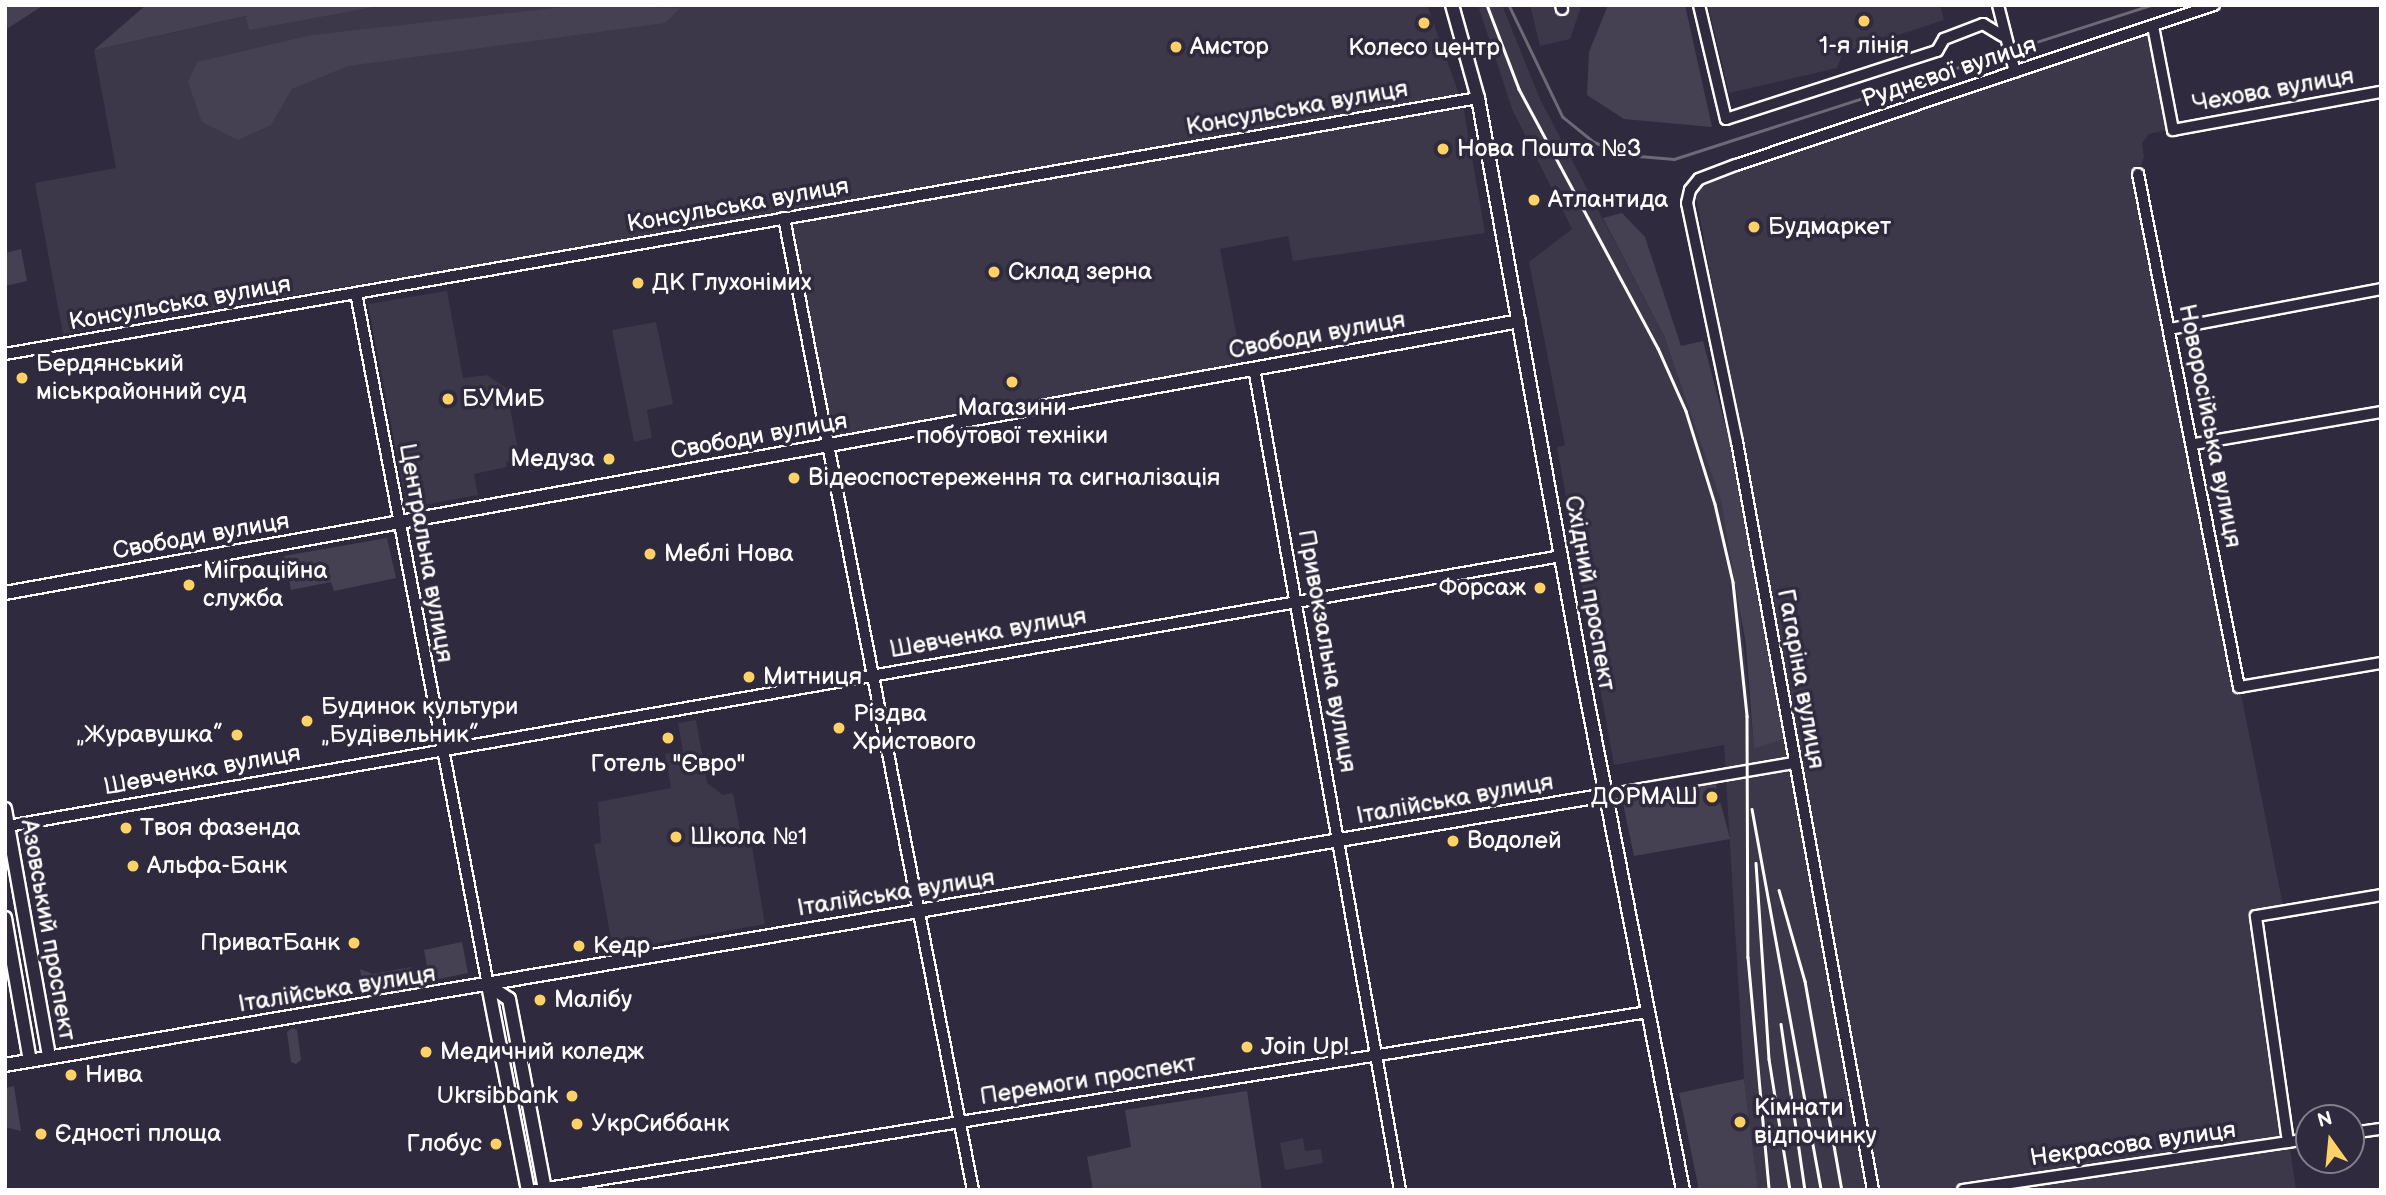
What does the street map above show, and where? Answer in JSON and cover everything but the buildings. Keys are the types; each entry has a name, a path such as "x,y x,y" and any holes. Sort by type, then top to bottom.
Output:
{"main road":[{"name":"Східний проспект","path":"1452,5 1478,98 1561,556 1683,1190"},
{"name":"Свободи вулиця","path":"5,593 1519,321"},
{"name":"Італійська вулиця","path":"5,1065 1606,795"},
{"name":"Азовський проспект","path":"5,809 49,1057"},
{"name":"Азовський проспект","path":"5,918 30,1060"},
{"path":"488,985 509,999 542,1189"},
{"name":"Центральна вулиця","path":"488,985 528,1190"}],"street":[{"path":"1699,5 1726,119 1937,51 1944,39 1983,24 2003,36"},
{"path":"1998,5 2003,36 2015,72"},
{"name":"Руднєвої вулиця","path":"1699,179 2214,5"},
{"name":"Чехова вулиця","path":"2153,26 2173,130 2381,92"},
{"name":"Консульська вулиця","path":"5,354 1478,98"},
{"name":"Новоросійська вулиця","path":"2138,174 2239,687 2381,663"},
{"name":"Гагаріна вулиця","path":"1699,179 1687,203 1737,442 1873,1190"},
{"path":"784,218 875,674 973,1190"},
{"path":"2170,329 2381,289"},
{"name":"Центральна вулиця","path":"356,293 488,985"},
{"name":"Привокзальна вулиця","path":"1254,368 1400,1190"},
{"path":"2193,444 2381,412"},
{"name":"Шевченка вулиця","path":"7,826 1561,556"},
{"name":"Італійська вулиця","path":"1606,795 1794,763"},
{"path":"2288,1142 2256,916 2381,895"},
{"name":"Перемоги проспект","path":"542,1189 1647,1012"},
{"name":"Некрасова вулиця","path":"1963,1190 2295,1141"}],"shaded area":[{"path":"5,5 44,5 5,30"},
{"path":"146,5 385,5 249,30 246,16 94,50"},
{"path":"385,5 1427,5 1463,105 1485,233 1293,261 1288,236 1220,249 1242,363 830,440 786,213 63,334 35,183 116,168 94,50 247,16 249,29"},
{"path":"582,5 680,8 665,23 348,66 292,89 271,125 238,140 202,122 188,82 197,62 312,35"},
{"path":"1478,5 1502,5 1540,99 1665,338 1693,408 1721,501 1737,580 1754,749 1784,739 1868,1190 1758,1190 1744,1079 1724,745 1614,765 1557,447 1565,445 1529,262 1572,229 1512,109"},
{"path":"1530,5 1589,5 1581,7 1570,39 1540,46"},
{"path":"1608,5 1685,5 1712,127 1624,119 1587,95 1589,52"},
{"path":"1708,5 1940,5 1944,20 1843,53 1837,68 1729,93"},
{"path":"2152,30 2172,129 2149,134 2142,143 2144,157 2138,174 2284,911 2256,915 2296,1190 1880,1190 1695,191 1701,182 1733,170"},
{"path":"1622,213 1645,237 1681,346 1703,341 1730,443 1784,739 1754,749 1746,645 1721,501 1665,338 1603,218"},
{"path":"21,249 27,281 5,286 5,253"},
{"name":"БУМиБ","path":"447,291 463,378 487,375 506,388 520,459 506,462 507,467 474,474 478,495 407,508 368,304"},
{"path":"656,322 673,404 647,410 652,438 634,442 612,330"},
{"path":"387,538 396,578 334,591 331,582 291,590 284,556"},
{"name":"Школа №1","path":"696,720 707,783 723,795 733,793 740,830 749,829 765,924 613,951 594,844 601,843 598,802 671,788 665,754 683,751 678,723"},
{"path":"1715,782 1730,839 1634,856 1622,799"},
{"path":"462,942 468,973 430,981 424,950"},
{"path":"411,967 414,984 364,993 360,969 373,974"},
{"path":"292,1028 297,1030 301,1060 296,1064 291,1062 287,1032"},
{"path":"1744,1079 1758,1190 1699,1190 1679,1093"},
{"path":"14,1086 21,1131 5,1127 5,1088"},
{"path":"1247,1091 1262,1190 1093,1190 1087,1157 1131,1147 1125,1110"},
{"path":"1303,1138 1305,1151 1321,1149 1323,1163 1285,1170 1280,1143"}],"waterway":[{"path":"1509,5 1563,117 1594,142 1627,155 1674,159 2151,5"}],"railway":[{"path":"1487,5 1519,89 1658,348 1686,411 1715,504 1733,582 1747,716 1748,957 1769,1190"},
{"path":"1752,809 1821,1190"},
{"path":"1756,863 1769,1059 1790,1190"},
{"path":"1779,890 1805,981 1842,1190"},
{"path":"1781,1024 1805,1190"}],"place":[{"name":"1-я лінія","path":"1864,21"},
{"name":"Колесо центр","path":"1424,23"},
{"name":"Амстор","path":"1176,47"},
{"name":"Нова Пошта №3","path":"1443,149"},
{"name":"Атлантида","path":"1534,200"},
{"name":"Будмаркет","path":"1754,227"},
{"name":"Склад зерна","path":"994,272"},
{"name":"ДК Глухонімих","path":"638,283"},
{"name":"Бердянський міськрайонний суд","path":"22,378"},
{"name":"Магазини побутової техніки","path":"1012,382"},
{"name":"БУМиБ","path":"448,399"},
{"name":"Медуза","path":"609,459"},
{"name":"Відеоспостереження та сигналізація","path":"794,478"},
{"name":"Меблі Нова","path":"650,554"},
{"name":"Міграційна служба","path":"189,585"},
{"name":"Форсаж","path":"1540,588"},
{"name":"Митниця","path":"749,677"},
{"name":"Будинок культури „Будівельник”","path":"307,721"},
{"name":"Різдва Христового","path":"839,728"},
{"name":"„Журавушка”","path":"237,735"},
{"name":"Готель \"Євро\"","path":"668,738"},
{"name":"ДОРМАШ","path":"1712,797"},
{"name":"Твоя фазенда","path":"126,828"},
{"name":"Школа №1","path":"676,837"},
{"name":"Водолей","path":"1453,841"},
{"name":"Альфа-Банк","path":"133,866"},
{"name":"ПриватБанк","path":"354,943"},
{"name":"Кедр","path":"579,946"},
{"name":"Малібу","path":"540,1000"},
{"name":"Join Up!","path":"1247,1047"},
{"name":"Медичний коледж","path":"426,1052"},
{"name":"Нива","path":"71,1075"},
{"name":"Ukrsibbank","path":"572,1096"},
{"name":"Кімнати відпочинку","path":"1740,1122"},
{"name":"УкрСиббанк","path":"577,1124"},
{"name":"Єдності площа","path":"41,1134"},
{"name":"Глобус","path":"496,1144"}]}
